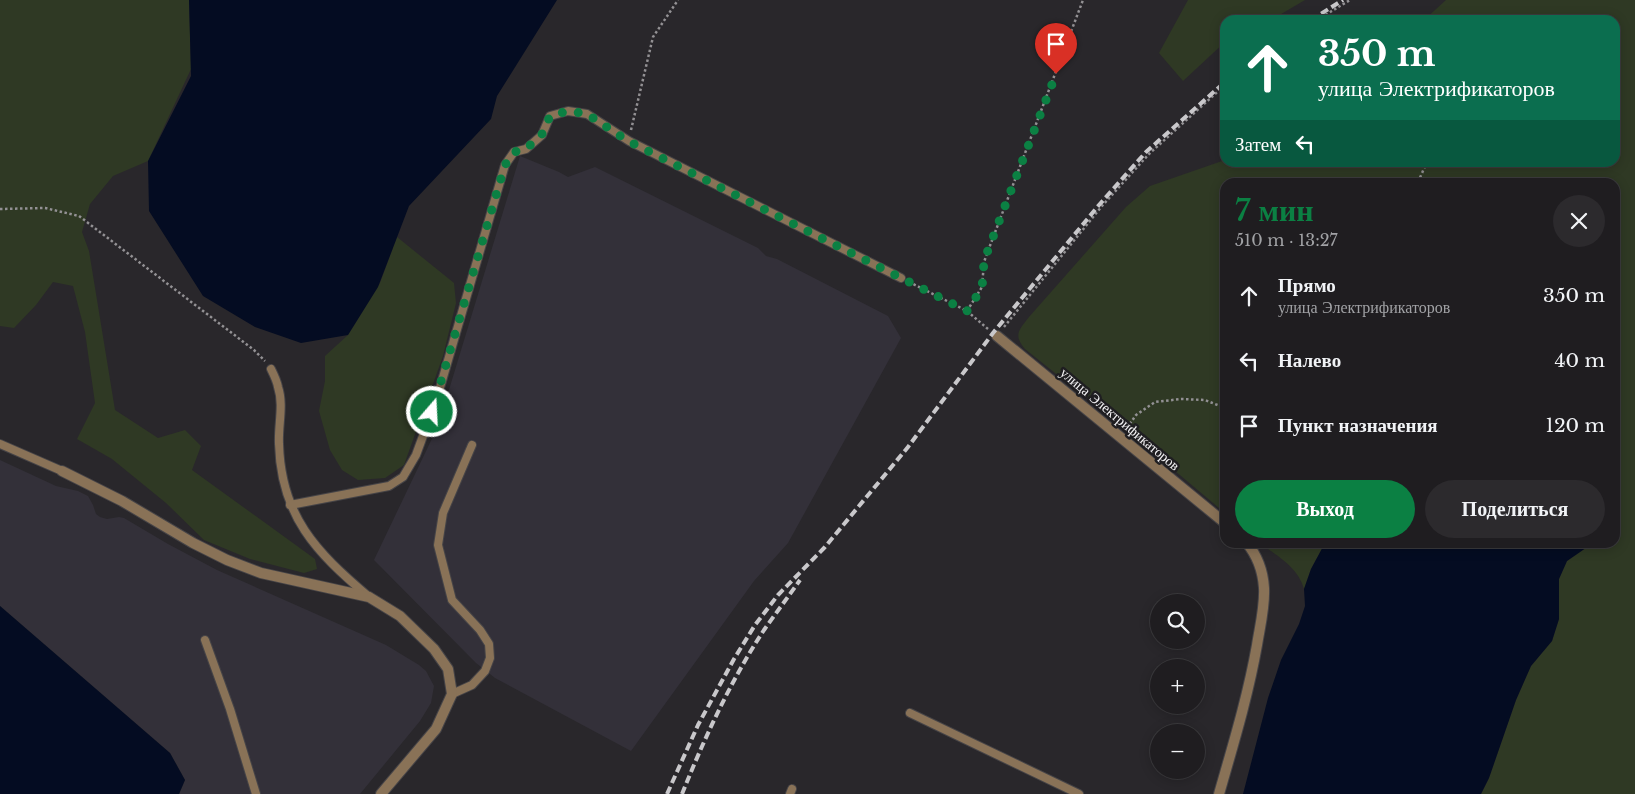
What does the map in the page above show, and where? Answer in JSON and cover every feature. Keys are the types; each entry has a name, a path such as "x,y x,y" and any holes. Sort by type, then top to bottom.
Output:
{"street":[{"name":"улица Электрификаторов","path":"997,336 1220,519"},
{"path":"62,471 122,500 193,543 227,560 261,573 369,597 400,616 434,649 448,669 452,694 436,729 381,794"},
{"path":"1219,794 1250,682 1263,613 1264,587 1260,565 1251,548"}],"lane":[{"path":"290,505 388,486 403,477 416,455 437,398 505,165 514,152 526,149 542,134 550,116 568,111 587,114 628,141 901,278"},
{"path":"272,369 279,388 278,444 282,477 290,505 306,534 324,555 369,597"},
{"path":"0,444 62,471"},
{"path":"452,694 472,685 485,671 490,658 489,644 480,630 452,600 438,545 443,513 472,445"},
{"path":"205,640 225,694 256,794"},
{"path":"910,713 1080,794"}],"path":[{"path":"628,141 653,37 678,0"},
{"path":"967,311 982,288 984,262 988,250 1083,0"},
{"path":"1325,15 1350,0"},
{"path":"997,336 1102,206 1149,154 1220,90"},
{"path":"0,208 45,208 79,216 254,350 272,369"},
{"path":"901,278 967,311 984,326"},
{"path":"1121,438 1136,415 1155,402 1181,399 1205,400 1220,406"}],"shaded area":[{"path":"520,156 568,177 595,167 758,248 766,256 777,259 888,316 901,338 788,543 754,581 631,751 495,678 476,663 374,560 438,426"},
{"path":"0,460 56,486 78,491 88,496 96,514 100,517 107,519 124,518 217,570 386,645 426,671 434,686 431,703 420,721 360,794 179,794 185,780 170,753 0,606"}],"green space":[{"path":"0,0 189,0 191,69 148,161 113,176 90,204 82,232 89,251 115,410 158,438 185,430 201,446 192,470 315,559 317,569 304,573 250,559 204,540 166,503 112,459 77,439 95,403 85,332 73,286 53,282 36,305 14,328 0,326"},
{"path":"1188,0 1305,0 1280,15 1220,15 1220,47 1183,81 1159,53"},
{"path":"1446,0 1635,0 1635,794 1481,794 1489,778 1516,700 1531,666 1552,641 1559,619 1559,579 1567,561 1586,548 1620,548 1620,178 1220,178 1220,509 1130,433 1025,349 1019,340 1020,329 1029,317 1126,207 1150,186 1220,162 1220,167 1620,167 1620,15 1430,15"},
{"path":"397,237 454,283 456,303 443,356 404,465 385,478 358,480 342,470 330,450 319,411 325,381 325,356 348,335 380,283"},
{"path":"1267,548 1322,548 1311,569 1304,589 1297,574 1280,557"}],"water":[{"path":"189,0 557,0 497,96 491,119 409,206 378,287 348,335 301,343 255,327 203,296 149,211 148,161 191,76"},
{"path":"1322,548 1586,548 1567,561 1559,579 1559,619 1552,641 1531,666 1516,700 1489,778 1481,794 1243,794 1268,698 1281,660 1299,624 1305,606 1304,589 1311,569"},
{"path":"0,606 170,753 185,780 179,794 0,794"}],"railway":[{"path":"1319,15 1343,0"},
{"path":"667,794 698,725 734,659 755,625 778,595 825,547 908,447 993,333 1099,205 1146,152 1220,86"},
{"path":"682,794 699,752 740,669 764,630 800,580"}],"route":[{"path":"432,412 505,165 514,152 526,149 542,134 550,116 568,111 587,114 628,141 967,311 982,288 984,262 988,250 1056,74"}]}
